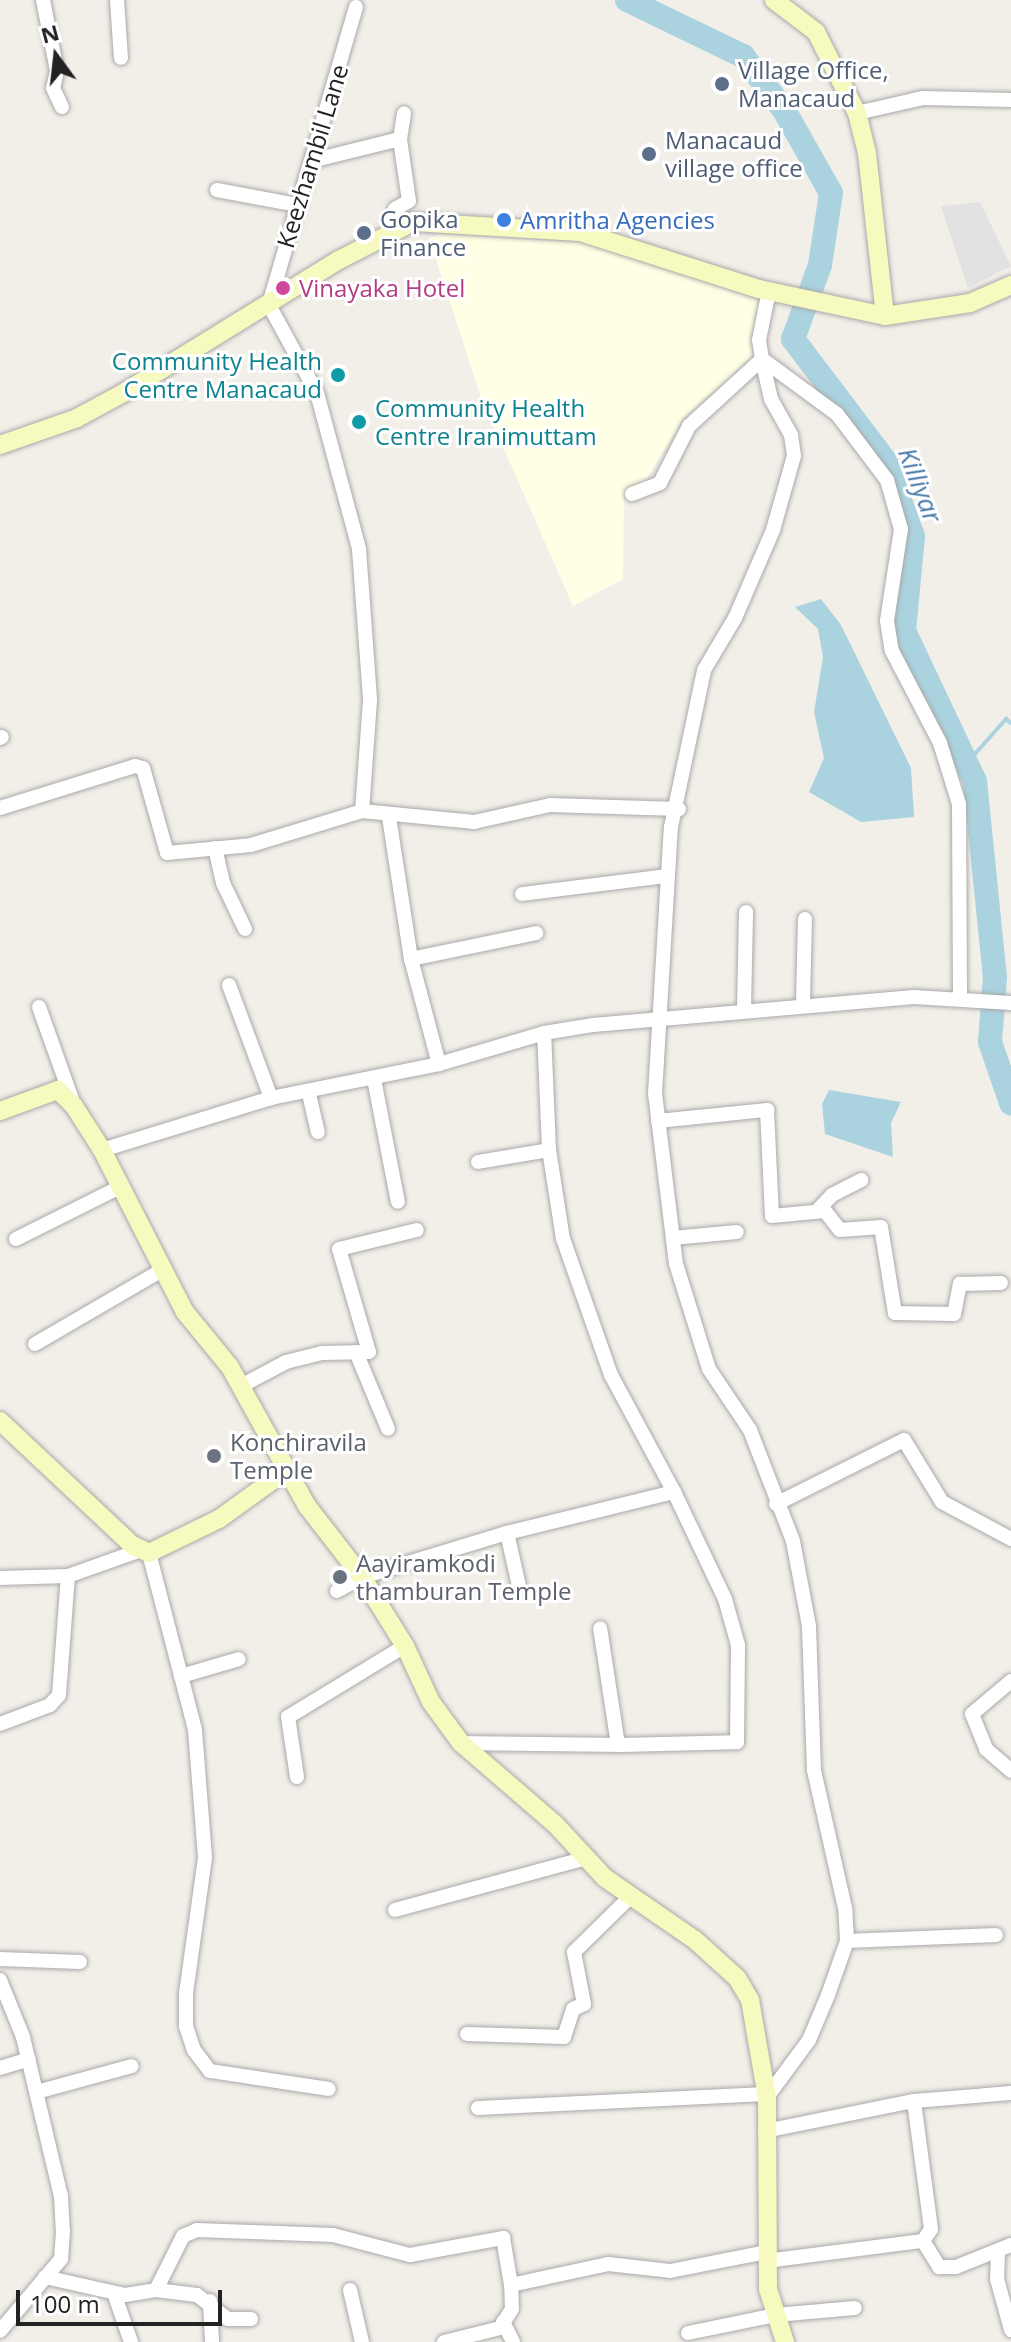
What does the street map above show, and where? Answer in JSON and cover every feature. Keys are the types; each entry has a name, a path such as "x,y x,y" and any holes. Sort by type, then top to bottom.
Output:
{"street":[{"path":"43,0 57,71 53,88 62,107"},
{"path":"117,0 121,58"},
{"path":"774,0 816,32 857,113 867,153 885,316"},
{"name":"Keezhambil Lane","path":"269,305 356,7"},
{"path":"857,113 923,98 1011,100"},
{"path":"393,230 395,209 409,201 400,139 404,113"},
{"path":"311,161 400,139"},
{"path":"217,190 297,205"},
{"path":"0,445 77,418 393,230 413,222 580,232 774,293 885,316 970,303 1011,285"},
{"path":"767,2096 809,2040 847,1941 814,1770 809,1626 793,1541 776,1504 750,1430 709,1369 673,1238 658,1121 660,1019 666,971 667,876 704,670 735,618 773,530 794,456 791,435 771,399 759,340 774,293"},
{"path":"269,305 317,393 359,549 370,700 362,811"},
{"path":"632,494 660,483 689,426 762,359"},
{"path":"762,359 837,414 892,492 901,529 887,621 892,651 940,743 959,804 960,997"},
{"path":"0,808 135,766 150,779 167,853 251,845 362,811 389,817 474,822 550,805 679,809"},
{"path":"389,817 411,959 439,1064"},
{"path":"215,848 223,883 245,929"},
{"path":"522,894 667,876"},
{"path":"744,1009 746,912"},
{"path":"803,1004 805,919"},
{"path":"411,959 536,933"},
{"path":"229,985 271,1098"},
{"path":"102,1150 271,1098 309,1094 439,1064 544,1033 803,1004 960,997 1011,1003"},
{"path":"39,1007 74,1106"},
{"path":"461,1743 618,1745 737,1742 738,1645 725,1599 594,1335 563,1239 549,1150 544,1033"},
{"path":"374,1079 398,1202"},
{"path":"0,1111 58,1090 74,1106 102,1150 118,1188 185,1312 241,1386 287,1470 333,1544 362,1577 405,1646 431,1702 461,1743 555,1824 586,1858 631,1896 695,1940 737,1978 750,2000 767,2096 766,2257 776,2315 785,2342"},
{"path":"309,1094 318,1132"},
{"path":"658,1121 767,1110 772,1216 825,1211 840,1230 881,1227 895,1313 954,1314 960,1284 1001,1283"},
{"path":"478,1162 549,1150"},
{"path":"817,1211 832,1195 861,1180"},
{"path":"16,1239 118,1188"},
{"path":"241,1386 286,1362 369,1352 339,1249 417,1230"},
{"path":"673,1238 737,1232"},
{"path":"35,1344 162,1270"},
{"path":"356,1352 388,1429"},
{"path":"0,1421 145,1551 195,1730 205,1858 186,1993 186,2026 194,2050 210,2071 329,2089"},
{"path":"776,1504 904,1440 942,1502 1011,1539"},
{"path":"0,1578 68,1576 145,1551 219,1519 287,1470"},
{"path":"337,1591 362,1577 507,1533 674,1492"},
{"path":"507,1533 519,1586"},
{"path":"0,1724 50,1705 59,1695 68,1576"},
{"path":"600,1628 618,1745"},
{"path":"297,1777 288,1717 405,1646"},
{"path":"181,1676 239,1659"},
{"path":"1011,1681 972,1714 986,1749 1011,1771"},
{"path":"395,1910 586,1858"},
{"path":"467,2034 564,2037 573,2009 584,2004 574,1952 631,1896"},
{"path":"847,1941 996,1935"},
{"path":"0,1959 80,1962"},
{"path":"0,1980 29,2059 61,2196 63,2231 61,2259 0,2331"},
{"path":"0,2068 29,2059"},
{"path":"37,2092 132,2066"},
{"path":"765,2131 914,2101 1011,2093"},
{"path":"478,2108 767,2096"},
{"path":"914,2101 931,2229 923,2241"},
{"path":"156,2290 183,2236 197,2230 333,2235 410,2255 503,2238 512,2309 500,2328 448,2342"},
{"path":"923,2241 939,2267 1004,2249 997,2279 1011,2330"},
{"path":"511,2285 608,2264 670,2271 766,2257 923,2241"},
{"path":"45,2277 114,2293 156,2290 210,2301 228,2319 251,2319"},
{"path":"350,2290 362,2342"},
{"path":"114,2293 131,2342"},
{"path":"210,2301 212,2342"},
{"path":"688,2333 776,2315 855,2308"},
{"path":"503,2322 513,2342"}],"shaded area":[{"path":"980,202 1011,266 968,288 941,206"},
{"path":"439,234 587,243 765,298 750,338 753,356 683,418 642,487 624,497 623,579 573,606 481,397 429,238"}],"water":[{"path":"821,599 841,625 911,768 914,817 861,822 809,792 824,758 814,712 823,657 818,629 795,607"},
{"path":"829,1090 901,1102 891,1123 893,1157 825,1134 822,1104"}],"waterway":[{"name":"Killiyar","path":"627,0 743,56 784,110 831,193 820,265 793,339 886,462 913,536 904,631 975,781 995,977 990,1042 1011,1103"},
{"path":"965,765 1006,719 1011,723"}],"place":[{"name":"Village Office, Manacaud","path":"722,84"},
{"name":"Manacaud village office","path":"649,154"},
{"name":"Amritha Agencies","path":"504,220"},
{"name":"Gopika Finance","path":"364,233"},
{"name":"Vinayaka Hotel","path":"283,288"},
{"name":"Community Health Centre Manacaud","path":"338,375"},
{"name":"Community Health Centre Iranimuttam","path":"359,422"},
{"name":"Konchiravila Temple","path":"214,1456"},
{"name":"Aayiramkodi thamburan Temple","path":"340,1577"}]}
